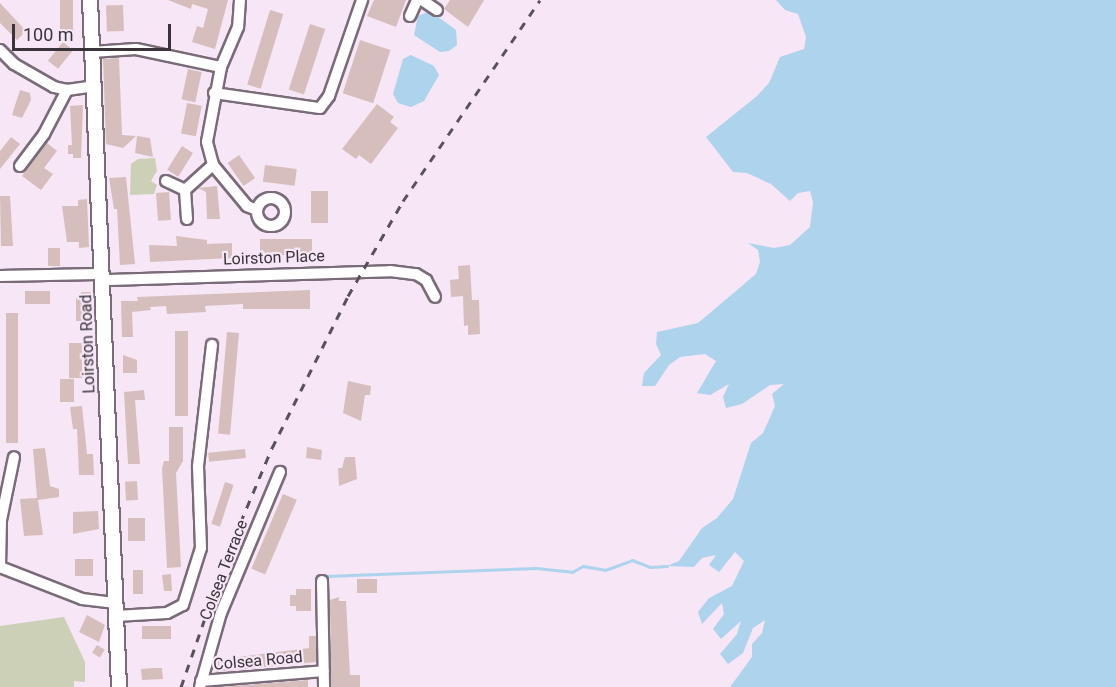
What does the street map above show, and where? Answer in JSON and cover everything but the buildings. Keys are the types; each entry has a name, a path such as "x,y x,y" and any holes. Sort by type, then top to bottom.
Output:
{"street":[{"name":"Loirston Road","path":"90,0 119,687"},
{"path":"240,0 238,27 221,67 207,130 213,165 247,206 257,210"},
{"path":"214,93 320,108 329,96 362,0"},
{"path":"410,16 417,0"},
{"path":"422,0 437,10"},
{"path":"92,52 136,49 221,67"},
{"path":"0,50 14,64 67,90 94,86"},
{"path":"20,166 44,134 67,90"},
{"path":"185,190 213,165"},
{"path":"166,181 185,190"},
{"path":"185,190 188,219"},
{"name":"Loirston Place","path":"0,276 102,275 109,280 390,271 416,273 426,280 435,297"},
{"path":"14,457 1,520 0,567 82,599 116,609 167,613 183,605 201,548 198,466 212,345"},
{"name":"Colsea Terrace","path":"200,684 221,614 280,472"},
{"name":"Colsea Road","path":"322,581 324,687"},
{"name":"Colsea Road","path":"200,684 324,671"}],"green space":[{"path":"155,158 157,171 151,181 157,185 154,194 130,195 131,164 138,159"},
{"path":"64,617 85,662 85,682 74,681 74,687 0,687 0,626"}],"water":[{"path":"776,0 1116,0 1116,687 730,687 752,657 752,644 762,633 765,620 753,628 743,653 728,664 720,654 737,634 741,621 721,639 713,629 724,614 722,603 702,624 698,612 709,598 732,586 744,561 735,552 719,572 709,565 716,555 702,558 694,567 667,566 679,561 702,528 717,518 733,499 751,443 763,433 775,406 772,394 784,384 770,385 742,404 726,408 723,397 729,384 710,395 697,393 716,361 705,354 680,357 669,365 655,386 642,386 644,373 661,355 656,344 657,332 698,323 756,274 760,262 758,250 748,243 774,248 790,245 810,227 813,202 810,191 798,193 790,201 771,184 747,173 733,172 706,137 757,96 769,83 780,57 804,49 806,37 798,14 785,10"},
{"path":"430,11 456,30 457,45 449,51 440,52 414,35 418,16"},
{"path":"411,55 434,66 439,75 424,101 411,107 398,103 393,94 403,59"}],"waterway":[{"path":"326,576 536,568 572,572 583,566 605,570 632,560 650,567 667,566"}],"railway":[{"path":"181,687 228,552 272,448 348,296 403,201 540,0"}]}
